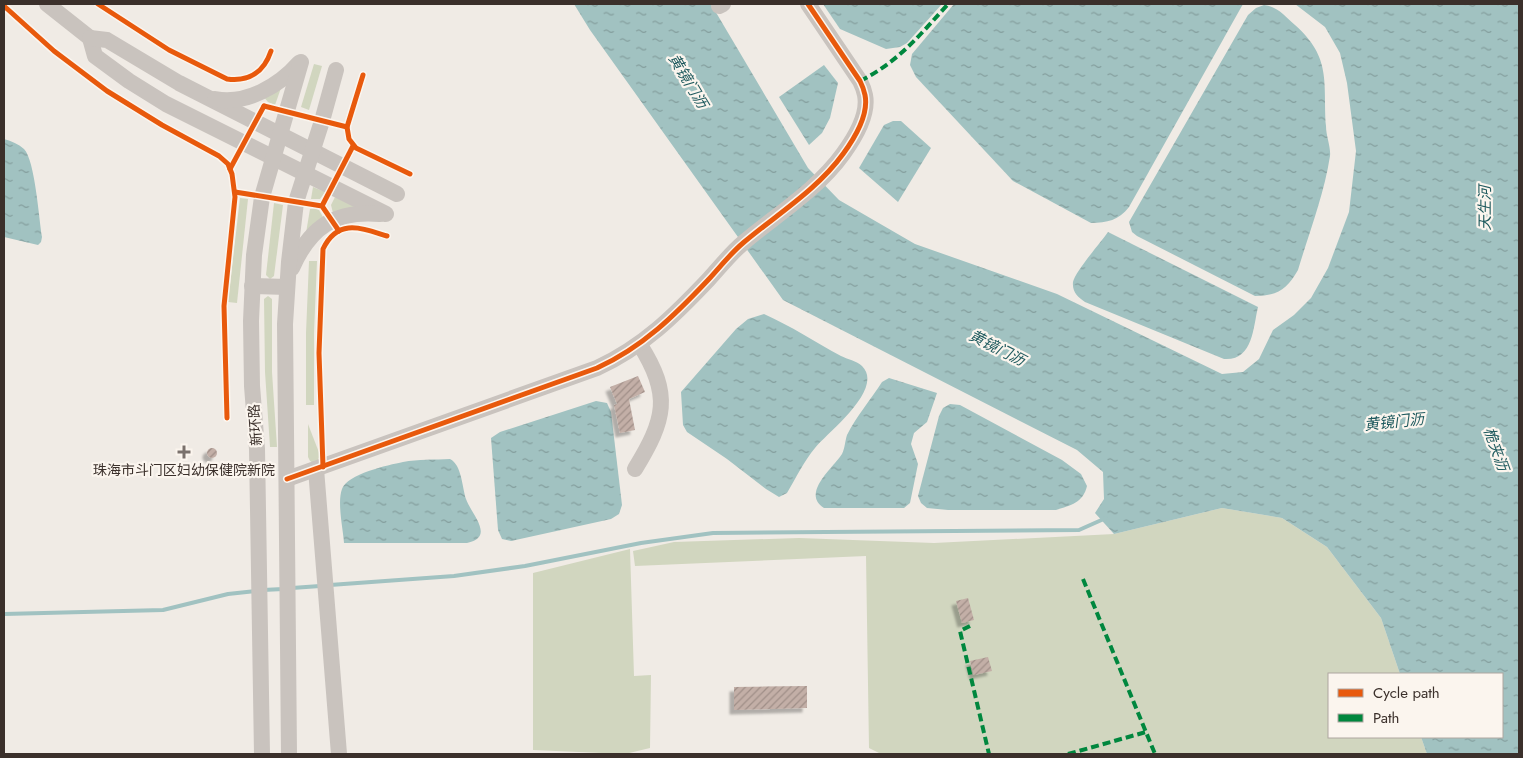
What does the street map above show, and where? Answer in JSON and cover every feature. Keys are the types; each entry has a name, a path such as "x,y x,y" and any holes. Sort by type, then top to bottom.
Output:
{"street":[{"path":"47,4 90,38 107,40 142,62 209,99 397,194"},
{"path":"287,480 597,368 619,358 640,344 677,313 742,244 821,179 843,154 860,125 865,111 865,95 860,81 808,4"},
{"path":"90,38 95,56 129,81 166,104 386,214 348,214 331,220 316,230 298,255 287,287"},
{"name":"新环路","path":"209,99 234,100 258,93 282,80 301,62 262,197 252,286 251,321 257,449 262,754"},
{"path":"289,754 285,324 287,287 296,202 336,70"},
{"path":"252,286 287,287"},
{"path":"635,469 652,441 661,409 661,391 657,374 640,344"},
{"path":"316,469 339,754"}],"green space":[{"path":"314,64 322,66 309,110 301,107"},
{"path":"281,88 275,105 268,102 263,96"},
{"path":"313,187 325,192 320,199 311,199"},
{"path":"335,197 356,207 333,213 331,205"},
{"path":"240,198 248,199 237,303 228,302"},
{"path":"274,203 283,205 274,276 270,279 266,275"},
{"path":"315,208 319,210 323,217 306,233 310,209"},
{"path":"309,261 317,261 314,405 306,405"},
{"path":"268,296 272,299 272,372 277,447 270,447 265,372 264,299"},
{"path":"308,424 320,455 316,465 308,457"},
{"path":"1222,508 1282,518 1327,547 1381,618 1400,673 1328,673 1328,738 1421,738 1427,754 881,754 869,748 866,556 635,566 633,551 674,542 799,538 934,543 1114,534"},
{"path":"630,549 634,676 651,675 650,748 625,754 533,750 533,573"}],"water":[{"path":"574,4 711,4 808,168 839,200 915,244 1057,294 1222,374 1243,372 1259,359 1273,330 1294,315 1311,298 1328,268 1349,212 1356,151 1347,83 1340,53 1325,27 1295,4 1519,4 1519,754 1427,754 1421,738 1503,738 1503,673 1400,673 1381,618 1327,547 1282,518 1222,508 1114,534 1095,513 1104,499 1103,472 1077,450 783,300 590,30"},
{"path":"823,4 942,4 907,43 900,47 886,49 840,29"},
{"path":"954,4 1243,4 1129,207 1112,220 1091,223 1013,181 916,77 910,65 912,54"},
{"path":"1264,5 1277,9 1295,25 1307,37 1320,60 1325,83 1326,130 1330,156 1320,199 1298,270 1286,287 1270,295 1255,296 1137,236 1132,232 1129,222 1248,15 1256,8"},
{"path":"824,65 838,83 830,118 822,133 809,145 779,97"},
{"path":"893,121 901,121 931,148 898,202 859,168 884,125"},
{"path":"4,139 24,149 28,155 36,190 42,237 38,245 4,237"},
{"path":"1108,232 1258,307 1250,342 1241,355 1224,359 1085,302 1080,298 1073,289 1075,277"},
{"path":"764,314 857,363 862,366 867,375 866,386 861,398 811,453 787,493 779,497 687,432 683,425 681,392 736,329 748,319"},
{"path":"889,378 937,393 927,422 914,433 911,444 918,464 910,503 904,508 824,508 818,502 817,488 826,473 842,454 847,435 855,422 882,382"},
{"path":"596,401 607,403 611,412 622,505 619,514 611,519 511,541 502,539 498,530 491,438 500,432"},
{"path":"950,404 960,405 1062,460 1081,474 1087,486 1083,496 1067,507 1056,510 948,510 927,508 921,503 918,496 939,416 943,408"},
{"path":"450,459 457,466 466,499 481,530 480,536 475,540 467,543 344,543 340,501 345,484 369,471 388,465 415,460"}],"building":[{"path":"638,376 645,392 629,399 635,430 620,433 614,405 617,404 610,387"},
{"path":"210,448 214,448 217,453 216,457 210,458 207,455 207,451"},
{"path":"968,598 974,620 962,623 956,601"},
{"path":"988,657 992,671 974,675 970,661"},
{"path":"807,686 807,708 734,710 734,687"}],"waterway":[{"path":"330,585 454,576 525,566 641,543 713,533 1079,530 1106,518"},
{"path":"292,588 320,586"},
{"path":"263,590 283,589"},
{"path":"4,614 163,610 228,594 256,591"}],"marked path":[{"path":"860,81 886,66 897,57 948,4"},
{"path":"1083,579 1155,754"},
{"path":"970,626 960,631 989,754"},
{"path":"1068,754 1146,732"}],"cycle path":[{"path":"98,4 169,50 227,79 242,79 255,74 264,65 271,51"},
{"path":"287,479 597,368 614,360 658,329 739,247 809,191 833,167 852,141 860,126 866,103 865,93 860,81 808,4"},
{"path":"4,6 54,51 107,91 162,125 219,156 228,164 232,174 235,197 224,306 227,418"},
{"path":"363,75 347,127 349,139 356,148 410,174"},
{"path":"264,106 347,127"},
{"path":"230,169 264,106"},
{"path":"322,206 353,146"},
{"path":"235,192 322,206 339,231"},
{"path":"323,467 319,353 323,249 329,239 343,229 359,228 387,236"}],"place":[{"name":"珠海市斗门区妇幼保健院新院","path":"184,452"}],"water label":[{"name":"黄镜门沥","path":"688,81"},
{"name":"天生河","path":"1485,208"},
{"name":"黄镜门沥","path":"997,348"},
{"name":"黄镜门沥","path":"1394,422"},
{"name":"桅夹沥","path":"1496,449"}]}
